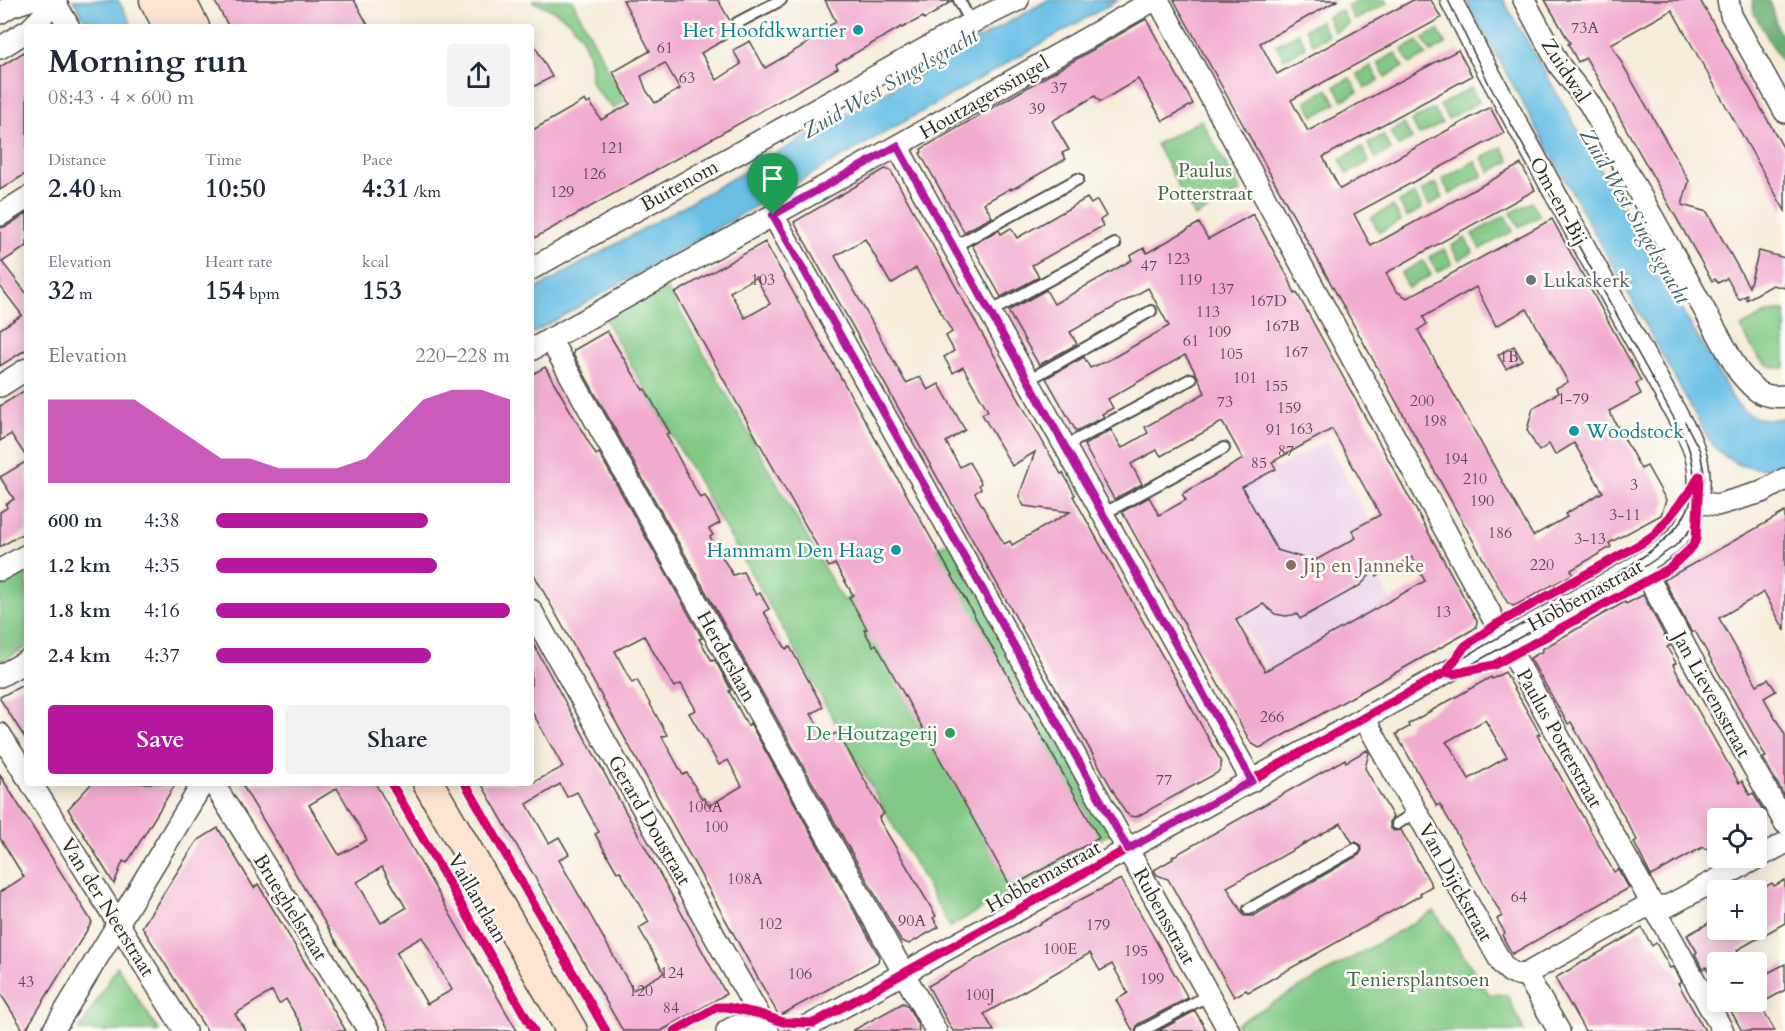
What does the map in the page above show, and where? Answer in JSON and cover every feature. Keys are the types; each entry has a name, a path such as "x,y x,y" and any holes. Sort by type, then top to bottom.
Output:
{"main road":[{"path":"155,0 167,24"},
{"path":"180,0 192,24"},
{"name":"Vaillantlaan","path":"430,786 572,1031"}],"street":[{"path":"0,13 11,6 30,0"},
{"path":"35,24 52,0 67,24"},
{"name":"Buitenom","path":"534,267 971,23 1018,0"},
{"name":"Houtzagerssingel","path":"534,348 1156,0"},
{"name":"Paulus Potterstraat","path":"1156,0 1505,639 1723,1031"},
{"name":"Om-en-Bij","path":"1451,0 1688,435 1698,461 1697,502"},
{"name":"Zuidwal","path":"1524,0 1559,65 1589,103 1739,372 1749,385 1762,395 1785,396"},
{"path":"1728,0 1731,15 1785,112"},
{"path":"0,48 24,33"},
{"path":"897,146 1252,781"},
{"path":"0,214 24,200"},
{"name":"Rubensstraat","path":"773,215 1226,1026"},
{"name":"Herderslaan","path":"550,339 936,1031"},
{"path":"0,386 24,371"},
{"path":"1697,502 1717,505 1761,492 1785,479"},
{"name":"Hobbemastraat","path":"795,1031 814,1023 1641,564 1669,545 1690,519 1697,502"},
{"path":"0,570 24,557"},
{"name":"Jan Lievensstraat","path":"1641,564 1683,644 1785,823"},
{"name":"Gerard Doustraat","path":"534,615 768,1031"},
{"path":"0,676 24,663"},
{"name":"Van Dijckstraat","path":"1364,718 1502,964 1516,976 1526,974"},
{"path":"0,734 24,772"},
{"name":"Van der Neerstraat","path":"33,786 185,1031"},
{"path":"53,1031 201,786"},
{"name":"Brueghelstraat","path":"215,786 369,1031"},
{"path":"1559,1031 1526,974 1641,909 1668,906 1785,843"},
{"path":"727,1031 736,1026 756,1031"}],"lane":[{"path":"737,23 781,0"},
{"path":"959,0 971,23"},
{"path":"953,247 1078,179"},
{"path":"990,312 1115,244"},
{"path":"1028,380 1151,311"},
{"path":"1065,446 1191,379"},
{"path":"1103,514 1224,448"},
{"path":"1397,824 1417,811"},
{"path":"1249,909 1355,849"},
{"path":"1142,1031 1209,995"}],"shaded area":[{"name":"Jip en Janneke","path":"1327,441 1369,521 1352,531 1391,601 1268,669 1182,513 1255,480"}],"green space":[{"path":"533,0 572,0 625,101 613,109 602,97 592,83 591,63 587,48 577,30 562,16"},
{"path":"1359,0 1387,0 1388,3 1355,20 1347,6"},
{"path":"1752,0 1769,0 1778,30 1785,38 1785,68 1754,14"},
{"path":"1341,10 1349,24 1334,32 1327,17"},
{"path":"1320,21 1328,36 1313,44 1305,29"},
{"path":"1438,30 1446,44 1431,52 1423,38"},
{"path":"1298,33 1306,47 1284,59 1276,45"},
{"path":"1418,41 1426,55 1410,64 1402,50"},
{"path":"1395,53 1403,67 1385,77 1378,63"},
{"path":"1371,66 1379,81 1365,88 1357,74"},
{"path":"1350,78 1358,92 1343,100 1335,86"},
{"path":"1471,88 1479,102 1448,119 1440,105"},
{"path":"1328,89 1336,104 1314,116 1306,101"},
{"path":"1434,109 1442,123 1419,135 1411,121"},
{"name":"Paulus Potterstraat","path":"1201,120 1241,191 1195,217 1156,144"},
{"path":"1404,124 1412,139 1398,146 1390,132"},
{"path":"1383,135 1391,150 1376,158 1368,144"},
{"path":"1362,147 1369,162 1347,174 1340,159"},
{"path":"1502,147 1510,161 1490,172 1482,158"},
{"path":"1475,161 1483,176 1450,194 1442,179"},
{"path":"1436,183 1443,198 1429,205 1421,191"},
{"path":"1415,194 1422,209 1407,217 1399,202"},
{"path":"1532,202 1540,216 1519,227 1511,213"},
{"path":"1393,206 1401,221 1379,232 1371,218"},
{"path":"1505,216 1513,231 1480,249 1472,234"},
{"path":"1465,238 1473,252 1459,260 1451,246"},
{"path":"1444,249 1452,264 1437,272 1429,257"},
{"path":"1423,261 1431,275 1408,288 1401,273"},
{"name":"De Houtzagerij","path":"664,283 843,601 954,539 1111,833 950,927 786,634 603,316"},
{"path":"1785,311 1785,368 1768,365 1762,361 1741,327 1768,312"},
{"path":"24,571 24,649 0,662 0,585"},
{"name":"Teniersplantsoen","path":"1434,911 1489,994 1507,995 1524,1031 1239,1031 1236,1024"},
{"path":"117,966 159,1031 79,1031"}],"water":[{"path":"73,0 118,0 131,24 87,24"},
{"path":"1048,0 1118,0 534,332 534,290"},
{"path":"1466,0 1503,0 1735,402 1751,416 1757,418 1770,420 1785,417 1785,461 1763,468 1742,466 1723,455 1708,438"}],"building":[{"path":"214,0 354,0 367,24 227,24"},
{"path":"623,0 718,0 731,27 737,33 701,53 717,80 741,64 733,50 750,41 765,68 820,36 818,32 836,22 825,0 952,1 924,19 923,17 901,27 836,64 838,68 534,238 534,129 585,100 587,104 590,102 601,120 630,104 613,72 650,51","holes":["665,63 680,89 655,103 646,90 641,76"]},
{"path":"1174,0 1338,0 1260,43 1277,74 1413,0 1431,0 1441,18 1291,100 1308,131 1458,50 1472,76 1323,157 1340,189 1490,107 1504,133 1354,214 1371,246 1521,164 1535,190 1386,273 1396,291 1407,298 1552,219 1641,381 1636,384 1641,394 1609,411 1641,469 1647,466 1666,500 1661,515 1609,543 1611,547 1571,570 1573,574 1516,605 1513,606 1507,602","holes":["1476,287 1496,326 1527,309 1568,382 1556,388 1558,393 1533,408 1527,430 1539,451 1549,444 1555,455 1574,443 1603,492 1565,514 1567,517 1533,536 1418,330 1427,324 1423,317"]},
{"path":"1545,0 1700,0 1785,151 1785,211 1672,10 1611,44 1689,181 1682,205 1707,212 1749,287 1759,251 1785,258 1785,288 1773,285 1746,300 1747,295 1739,300 1727,278 1718,283 1715,279 1712,281 1586,58 1578,62 1568,44 1570,43"},
{"path":"1146,19 1193,104 1163,121 1138,79 1100,102 1095,96 1052,121 1069,150 1062,153 1066,159 984,203 992,217 964,232 920,153 921,149"},
{"path":"534,44 552,77 534,86"},
{"path":"24,52 24,175 0,190 0,67"},
{"path":"885,169 891,171 1061,474 1063,473 1075,495 1073,496 1221,761 1221,768 1217,773 1136,817 1125,812 794,222","holes":["865,239 891,284 916,268 952,332 946,336 954,351 944,357 953,373 963,367 988,411 982,414 1012,466 1035,452 1019,496 1024,506 1070,512 1012,545 1010,541 1004,544 975,493 981,489 979,485 981,483 969,462 960,467 946,442 965,430 939,384 928,390 920,377 906,383 835,256"]},
{"path":"1087,198 1091,204 1097,200 1106,216 1100,220 1103,226 1032,265 1039,277 1001,297 972,245 999,230 1001,234 1011,228 1017,238"},
{"path":"1253,214 1477,621 1476,627 1472,630 1259,748 1251,743 1122,512 1149,497 1159,515 1186,500 1182,494 1243,459 1228,432 1222,422 1161,456 1157,450 1131,464 1142,484 1114,499 1084,445 1111,430 1122,448 1148,433 1145,427 1205,393 1197,375 1185,355 1108,399 1113,408 1102,414 1104,417 1076,431 1046,378 1084,357 1090,368 1109,360 1169,326 1148,288 1070,332 1077,344 1039,365 1008,311 1046,290 1054,304 1132,260 1130,256 1144,248 1147,253 1199,223 1208,239","holes":["1332,429 1380,515 1352,530 1356,538 1314,561 1277,550 1242,487 1276,469 1272,462","1412,557 1425,581 1265,671 1236,620 1263,604 1275,614 1286,616 1297,614 1300,619 1361,585 1374,570 1377,576"]},
{"path":"24,215 24,248 2,262 24,290 24,351 0,366 0,329 22,315 0,286 0,228"},
{"path":"765,242 1099,838 1011,887 876,644 873,646 864,630 867,629 849,597 853,595 835,564 829,567 675,293","holes":["756,277 770,304 745,318 730,292"]},
{"path":"607,331 643,390 645,389 670,433 666,434 700,498 705,496 720,523 709,529 713,535 710,537 733,575 743,572 756,595 760,593 769,609 764,612 786,649 790,647 823,707 811,714 826,739 836,733 844,744 884,814 879,817 880,821 936,916 933,918 939,927 909,944 901,941 573,354 574,350"},
{"path":"1514,346 1522,360 1506,369 1498,355"},
{"path":"545,367 596,455 599,453 702,638 699,639 712,661 715,660 748,726 750,723 879,956 878,962 779,1016 534,574 534,373","holes":["644,636 674,687 681,684 696,710 689,713 719,765 728,760 742,786 709,806 704,798 702,799 687,773 683,775 662,737 667,735 637,680 632,683 615,651"]},
{"path":"24,391 24,454 11,434 0,441 0,406"},
{"path":"24,463 24,533 0,547 0,512 7,508 6,504 14,499 0,477"},
{"path":"1785,512 1785,631 1764,592 1719,618 1757,685 1768,679 1776,691 1764,698 1785,735 1785,797 1763,758 1766,757 1695,631 1692,633 1664,580"},
{"path":"1643,595 1670,646 1667,647 1676,663 1673,665 1687,691 1739,783 1742,781 1750,795 1753,793 1762,808 1707,808 1707,848 1703,847 1651,876 1634,842 1637,840 1571,722 1568,724 1530,658 1603,614 1625,602 1626,604"},
{"path":"534,645 726,994 661,1031 623,1031 483,786 534,786 534,782 563,767 534,715","holes":["560,784 567,797 577,792 599,832 595,834 617,872 620,871 649,922 639,928 664,973 633,990 559,860 569,854 559,837 549,843 527,804"]},
{"path":"1505,672 1540,734 1537,735 1614,872 1618,869 1629,888 1512,954 1502,935 1505,933 1497,919 1502,916 1440,804 1437,806 1396,734 1409,727 1408,724 1491,677 1492,679","holes":["1485,720 1507,757 1469,779 1446,742"]},
{"path":"24,685 24,736 0,699"},
{"path":"1367,750 1369,753 1365,768 1393,817 1390,821 1390,828 1394,831 1401,830 1432,886 1420,893 1421,895 1254,989 1248,992 1246,990 1234,997 1168,879 1157,875 1154,870 1173,859 1172,857 1345,759 1346,762","holes":["1341,823 1352,842 1361,845 1362,850 1359,855 1253,916 1244,916 1227,887"]},
{"path":"0,775 92,922 25,1031 0,993 0,892 24,877 0,838"},
{"path":"89,786 174,786 127,863 123,861 114,884 68,809"},
{"path":"243,786 377,786 517,1031 390,1031","holes":["337,788 367,840 339,855 309,805","382,867 406,908 381,923 357,882","422,937 452,990 427,1004 396,952"]},
{"path":"218,828 254,888 258,884 346,1031 305,1031 286,999 279,1004 272,991 235,1014 246,1031 207,1031 142,927 197,841"},
{"path":"1121,879 1188,998 1138,1024 1133,1031 1116,1000 1128,993 1112,964 1100,971 1090,953 984,1014 994,1031 953,1031 928,986"},
{"path":"1785,880 1785,923 1767,933 1767,886 1772,883 1774,886"},
{"path":"1707,924 1707,940 1755,940 1737,950 1738,952 1707,952 1707,969 1703,969 1695,954 1697,952 1687,935"},
{"path":"1642,928 1652,946 1656,943 1670,968 1673,967 1681,982 1678,983 1705,1031 1585,1031 1555,978"},
{"path":"1785,964 1785,990 1767,1000 1767,973"},
{"path":"903,1003 907,1005 919,1031 852,1031"},
{"path":"1195,1011 1207,1031 1158,1031"},
{"path":"1732,1012 1764,1012 1775,1031 1742,1031"}],"tram line":[{"path":"785,1031 838,1005 1523,624 1592,588 1653,549 1681,521 1691,501 1694,480 1692,459 1685,438 1490,86 1448,0"},
{"path":"1445,679 1629,577 1675,546 1687,534 1696,519 1705,479 1700,451 1685,422"},
{"path":"807,1031 1059,892"}],"cycle path":[{"path":"675,1031 717,1007 760,1014 783,1022 814,1023 1446,672 1465,646 1497,624 1655,534 1693,487 1699,476"},
{"path":"1446,672 1453,674 1494,665 1670,568 1693,546 1696,539 1699,478"},
{"path":"393,786 534,1031"},
{"path":"467,786 606,1031"}],"place":[{"name":"Het Hoofdkwartier","path":"858,30"},
{"name":"Lukaskerk","path":"1531,280"},
{"name":"Woodstock","path":"1574,431"},
{"name":"Hammam Den Haag","path":"896,550"},
{"name":"Jip en Janneke","path":"1291,565"},
{"name":"De Houtzagerij","path":"950,733"}],"route":[{"path":"897,146 1252,781 1128,849 773,215 897,146"}],"water label":[{"name":"Zuid West Singelsgracht","path":"890,83"},
{"name":"Zuid West Singelsgracht","path":"1635,216"}]}
